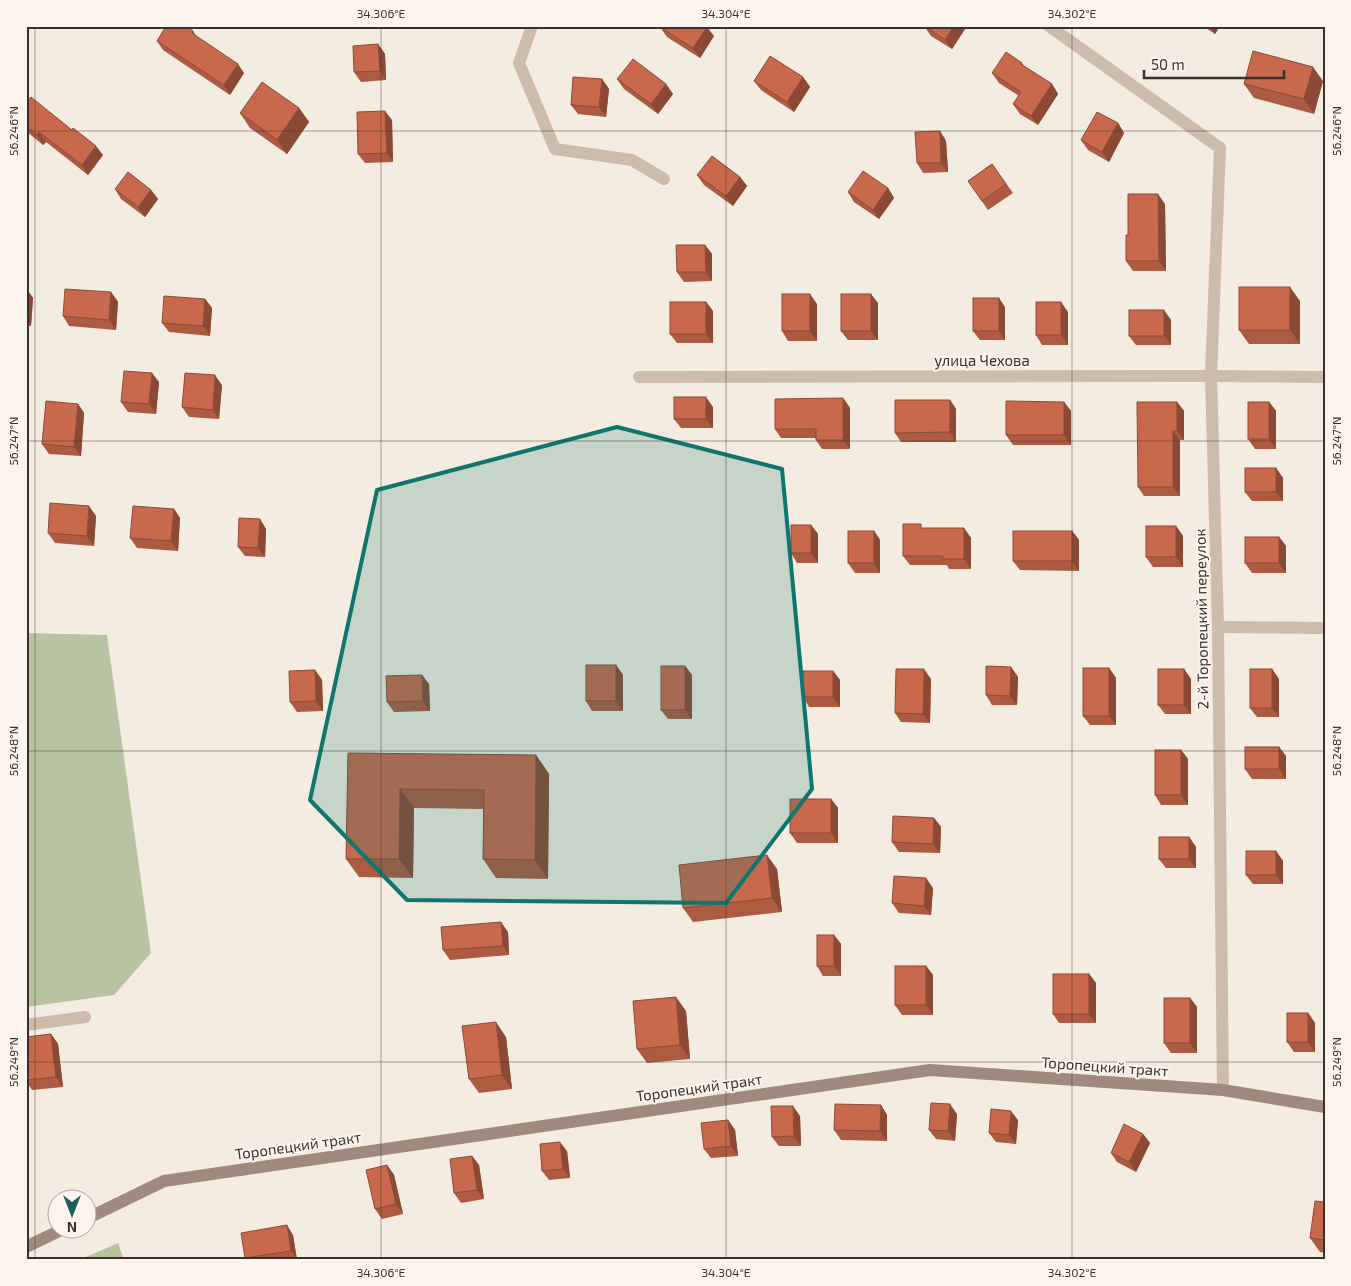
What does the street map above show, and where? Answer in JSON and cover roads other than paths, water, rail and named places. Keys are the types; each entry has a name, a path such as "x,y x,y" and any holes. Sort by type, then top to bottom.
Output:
{"main road":[{"name":"Торопецкий тракт","path":"98,1213 164,1181 930,1070 1223,1090 1325,1107"},
{"path":"26,1247 48,1236"}],"street":[{"path":"532,26 520,63 555,150 632,160 664,179"},
{"name":"2-й Торопецкий переулок","path":"1049,26 1220,148 1211,376 1218,627 1223,1090"},
{"name":"улица Чехова","path":"639,377 1211,376 1325,378"},
{"path":"1218,627 1325,628"},
{"path":"26,1025 85,1017"}]}
